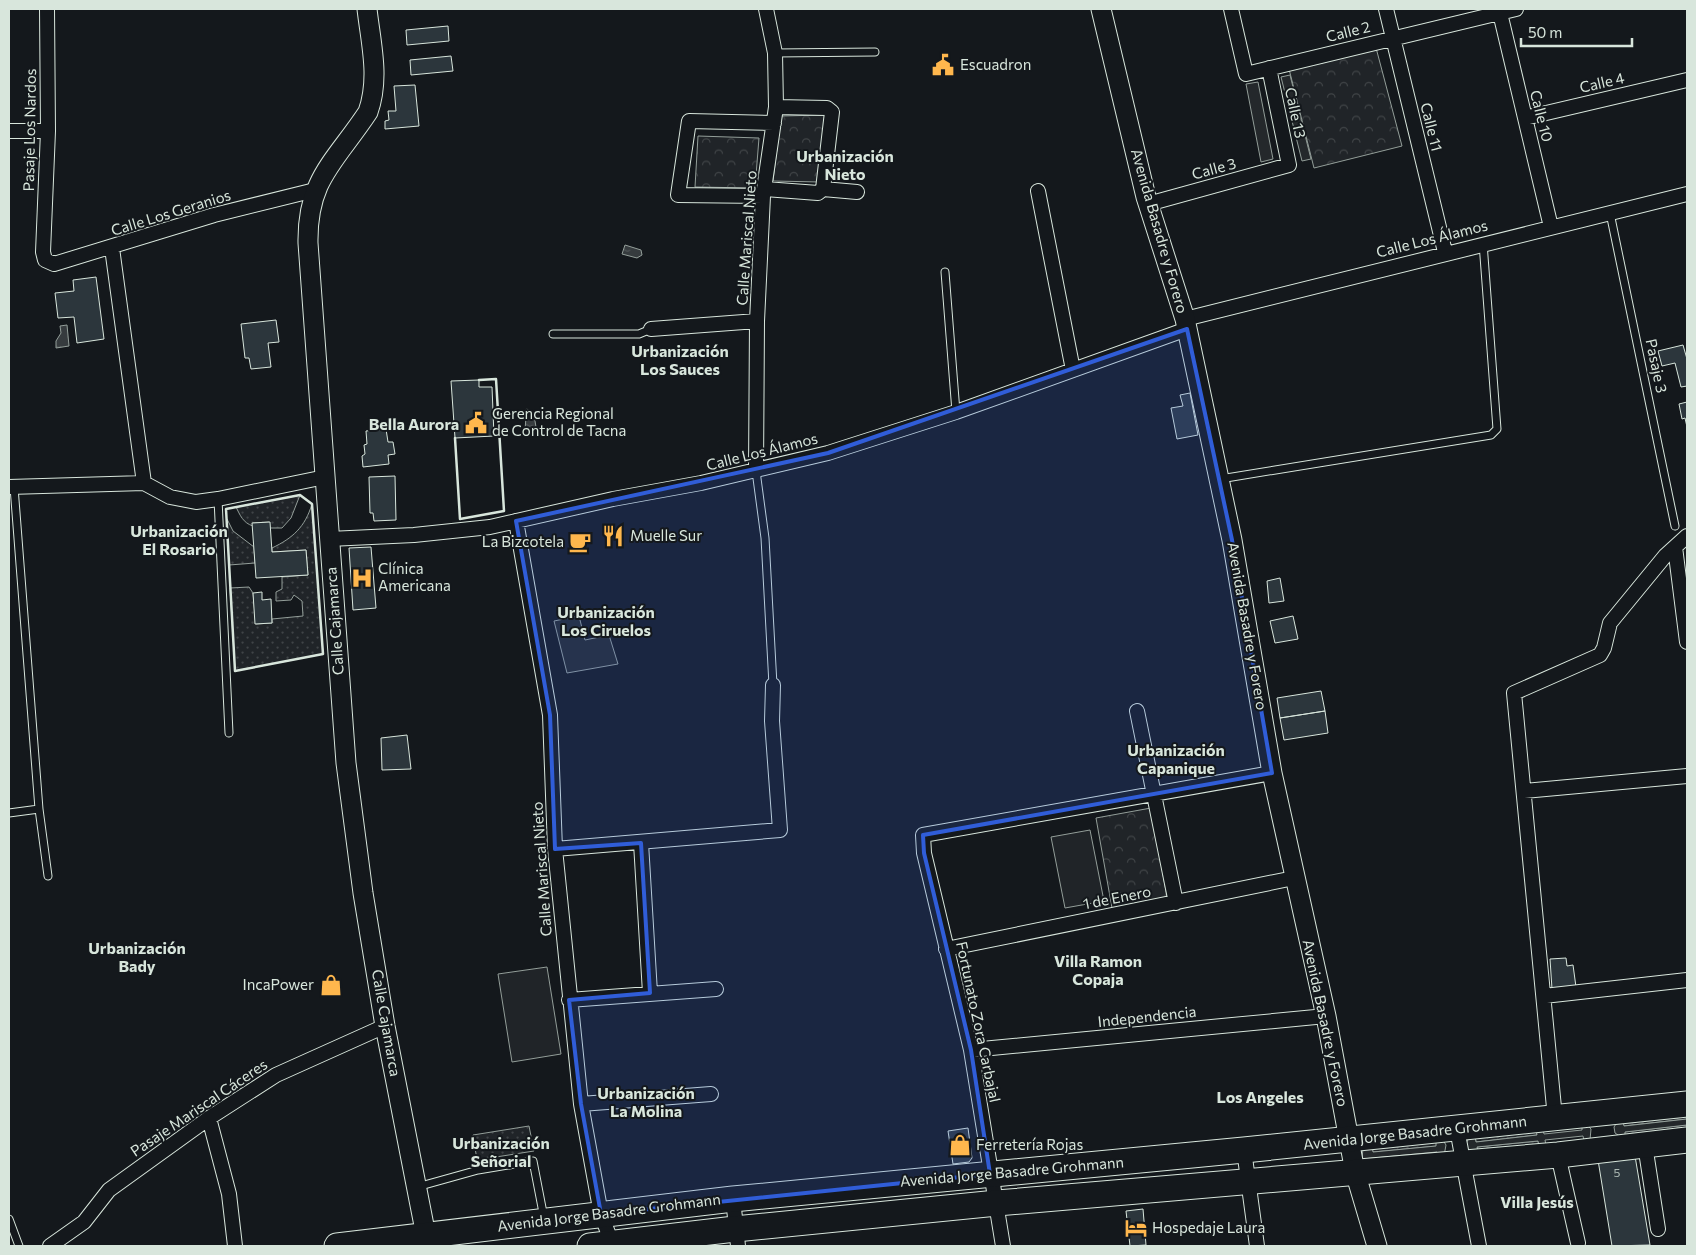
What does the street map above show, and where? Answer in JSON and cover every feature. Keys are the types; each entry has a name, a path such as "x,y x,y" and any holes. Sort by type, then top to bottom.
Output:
{"highway":[{"name":"Avenida Jorge Basadre Grohmann","path":"337,1246 427,1240 544,1221 733,1198 1349,1140 1687,1104"},
{"path":"1600,1114 1606,1148"},
{"name":"Avenida Jorge Basadre Grohmann","path":"605,1245 737,1238 997,1203 1248,1180 1558,1155 1687,1140"}],"street":[{"name":"Pasaje Los Nardos","path":"43,252 48,131 47,9"},
{"name":"Calle Cajamarca","path":"367,9 375,71 373,99 368,112 315,190 309,208 308,243 346,763 363,893 385,1026 427,1240"},
{"name":"Calle Mariscal Nieto","path":"756,471 757,321 764,193 776,107 775,53 766,9"},
{"name":"Avenida Basadre y Forero","path":"1102,9 1148,204 1186,324 1232,540 1272,773 1326,1016 1355,1172 1377,1246"},
{"name":"Calle 2","path":"1231,9 1246,74 1516,9"},
{"name":"Calle 11","path":"1386,9 1444,252"},
{"name":"Calle 10","path":"1500,13 1551,226"},
{"name":"Calle 13","path":"1269,68 1289,165"},
{"name":"Calle 4","path":"1525,118 1687,80"},
{"path":"776,107 826,108 832,112 823,189"},
{"path":"774,123 689,121 678,195 818,192 823,189 857,192"},
{"path":"9,131 48,131"},
{"name":"Calle 3","path":"1148,204 1289,165"},
{"name":"Calle Los Geranios","path":"43,252 45,260 54,264 112,248 214,215 315,190"},
{"path":"1038,191 1073,370"},
{"name":"Calle Los Álamos","path":"329,539 452,531 516,521 756,471 828,453 956,412 1073,370 1186,324 1444,252 1687,194"},
{"path":"112,248 144,483"},
{"path":"651,329 757,321"},
{"path":"12,487 144,483 181,500 196,502 218,500 325,478"},
{"name":"Calle Mariscal Nieto","path":"516,521 550,715 555,849 569,1000 581,1104 605,1245"},
{"path":"1555,1118 1514,693 1600,655 1604,648 1610,623 1659,563 1687,536"},
{"path":"1675,547 1687,642"},
{"path":"555,849 780,830 772,721 773,685"},
{"path":"1137,710 1156,795 1176,903"},
{"path":"1156,795 1272,773"},
{"path":"1524,791 1687,776"},
{"name":"Fortunato Zora Carbajal","path":"1003,1246 971,1050 924,854 924,836 1156,795"},
{"path":"640,843 650,993"},
{"name":"1 de Enero","path":"946,949 1294,878"},
{"path":"1544,996 1687,980"},
{"path":"569,1000 716,989"},
{"name":"Independencia","path":"971,1050 1326,1016"},
{"name":"Pasaje Mariscal Cáceres","path":"50,1246 84,1222 109,1190 209,1118 276,1075 385,1026"},
{"path":"581,1104 711,1094"},
{"path":"209,1118 229,1194 235,1246"},
{"path":"1457,1129 1479,1246"},
{"path":"1644,1145 1658,1229"},
{"path":"1244,1150 1257,1246"},
{"path":"1558,1155 1578,1243"},
{"path":"733,1198 737,1238"}],"lane":[{"path":"775,53 875,52"},
{"name":"Pasaje 3","path":"1610,212 1675,526"},
{"path":"1219,479 1491,435 1497,429 1483,243"},
{"path":"945,272 956,412"},
{"path":"553,334 639,334 651,329"},
{"path":"756,471 764,538 773,685"},
{"path":"12,487 39,809 48,876"},
{"path":"218,500 229,733"},
{"path":"9,812 39,809"},
{"path":"417,1187 478,1170 533,1161 544,1221"},
{"path":"9,1219 19,1246"}],"highlighted area":[{"path":"1187,329 1232,540 1272,773 923,835 924,853 971,1050 990,1174 601,1214 581,1104 569,1000 650,993 641,843 555,849 550,715 516,521 828,453"}],"green space":[{"path":"1375,44 1402,146 1314,168 1288,65"},
{"path":"825,115 820,182 773,181 781,116"},
{"path":"698,136 759,138 755,188 695,187"},
{"path":"300,495 291,518 282,528 270,528 269,522 253,523 253,526 250,525 242,518 236,507"},
{"path":"312,504 323,654 235,671 230,588 249,587 253,593 256,624 272,623 272,619 303,616 302,601 294,595 291,600 276,601 276,592 282,589 282,577 308,575 306,550 272,552 272,548 297,531 306,519"},
{"path":"227,519 233,531 254,547 255,563 229,565"},
{"path":"1151,808 1167,897 1112,908 1096,818"},
{"path":"1090,830 1104,901 1065,908 1051,837"},
{"path":"547,967 561,1054 512,1062 498,974"},
{"path":"1687,1114 1687,1119 1623,1126 1623,1121"},
{"path":"1687,1125 1687,1130 1625,1137 1624,1132"},
{"path":"529,1126 534,1151 477,1160 473,1135"},
{"path":"1536,1130 1537,1135 1476,1142 1475,1136"},
{"path":"1436,1140 1437,1146 1373,1152 1372,1147"},
{"path":"1538,1141 1539,1146 1478,1152 1477,1147"}],"shaded area":[{"path":"1290,75 1311,159 1302,161 1281,77"},
{"path":"1258,82 1273,159 1261,162 1246,84"},
{"path":"579,616 585,640 609,635 618,664 567,673 554,621"},
{"path":"1687,1119 1687,1125 1625,1132 1625,1137 1615,1133 1614,1127 1618,1121 1623,1121 1624,1126"},
{"path":"1582,1125 1587,1125 1591,1129 1590,1140 1584,1141 1583,1136 1545,1140 1546,1145 1539,1146 1538,1141 1477,1147 1478,1152 1471,1153 1466,1143 1470,1137 1475,1136 1476,1142 1537,1135 1536,1130 1543,1129 1544,1134 1582,1130"},
{"path":"1436,1140 1443,1140 1446,1145 1444,1156 1438,1156 1437,1152 1362,1159 1363,1148 1372,1147 1373,1152 1436,1146"}],"water":[{"path":"625,245 641,250 642,255 637,258 622,254"},
{"path":"67,325 69,346 56,348 56,341 61,333 60,326"},
{"path":"527,409 534,415 536,427 532,433 525,430 526,417 523,412"}],"building":[{"path":"448,26 449,41 407,45 406,30"},
{"path":"451,56 453,71 411,75 410,60"},
{"path":"415,85 419,126 385,129 385,121 389,120 388,111 396,111 394,86"},
{"path":"96,277 104,339 77,343 74,317 58,318 55,293 74,291 73,280"},
{"path":"276,320 279,342 268,343 271,367 251,369 249,358 245,358 241,324"},
{"path":"1683,345 1687,359 1687,386 1681,387 1675,363 1662,366 1658,351"},
{"path":"479,380 479,387 492,387 494,436 455,438 451,381"},
{"path":"1190,393 1198,435 1177,439 1171,408 1183,406 1180,395"},
{"path":"1687,402 1687,427 1685,418 1682,419 1679,404"},
{"path":"386,429 388,442 393,442 395,454 388,455 389,464 363,467 362,456 365,454 364,445 367,444 366,431"},
{"path":"395,476 396,520 374,521 373,513 370,513 369,477"},
{"path":"270,522 272,552 306,550 308,575 256,578 252,523"},
{"name":"Clínica Americana","path":"371,547 376,608 353,610 349,548"},
{"path":"1280,578 1284,601 1269,603 1267,581"},
{"path":"262,592 262,600 271,599 272,623 255,624 253,593"},
{"path":"1293,616 1298,639 1275,643 1270,621"},
{"path":"1321,691 1325,711 1280,718 1277,698"},
{"path":"1325,711 1328,733 1284,740 1280,718"},
{"path":"407,735 411,769 382,770 381,738"},
{"path":"1566,958 1567,966 1573,965 1576,987 1552,989 1550,959"},
{"name":"Ferretería Rojas","path":"968,1128 972,1158 969,1162 953,1164 948,1131"},
{"path":"1635,1156 1650,1245 1612,1246 1598,1160"},
{"name":"Hospedaje Laura","path":"1143,1209 1146,1245 1130,1246 1126,1211"}],"wall":[{"path":"455,438 460,519 504,511 496,379 479,380"},
{"path":"300,495 312,504 323,654 235,671 226,509 300,495"}],"place":[{"name":"Escuadron","path":"943,65"},
{"name":"Gerencia Regional de Control de Tacna","path":"476,423"},
{"name":"Muelle Sur","path":"613,536"},
{"name":"La Bizcotela","path":"580,542"},
{"name":"Clínica Americana","path":"362,578"},
{"name":"IncaPower","path":"331,985"},
{"name":"Ferretería Rojas","path":"960,1145"},
{"name":"Hospedaje Laura","path":"1136,1228"}],"district":[{"name":"Urbanización Nieto","path":"845,165"},
{"name":"Urbanización Los Sauces","path":"680,360"},
{"name":"Bella Aurora","path":"414,424"},
{"name":"Urbanización El Rosario","path":"179,540"},
{"name":"Urbanización Los Ciruelos","path":"606,621"},
{"name":"Urbanización Capanique","path":"1176,759"},
{"name":"Urbanización Bady","path":"137,957"},
{"name":"Villa Ramon Copaja","path":"1098,970"},
{"name":"Los Angeles","path":"1260,1097"},
{"name":"Urbanización La Molina","path":"646,1102"},
{"name":"Urbanización Señorial","path":"501,1152"},
{"name":"Villa Jesús","path":"1537,1202"}]}
